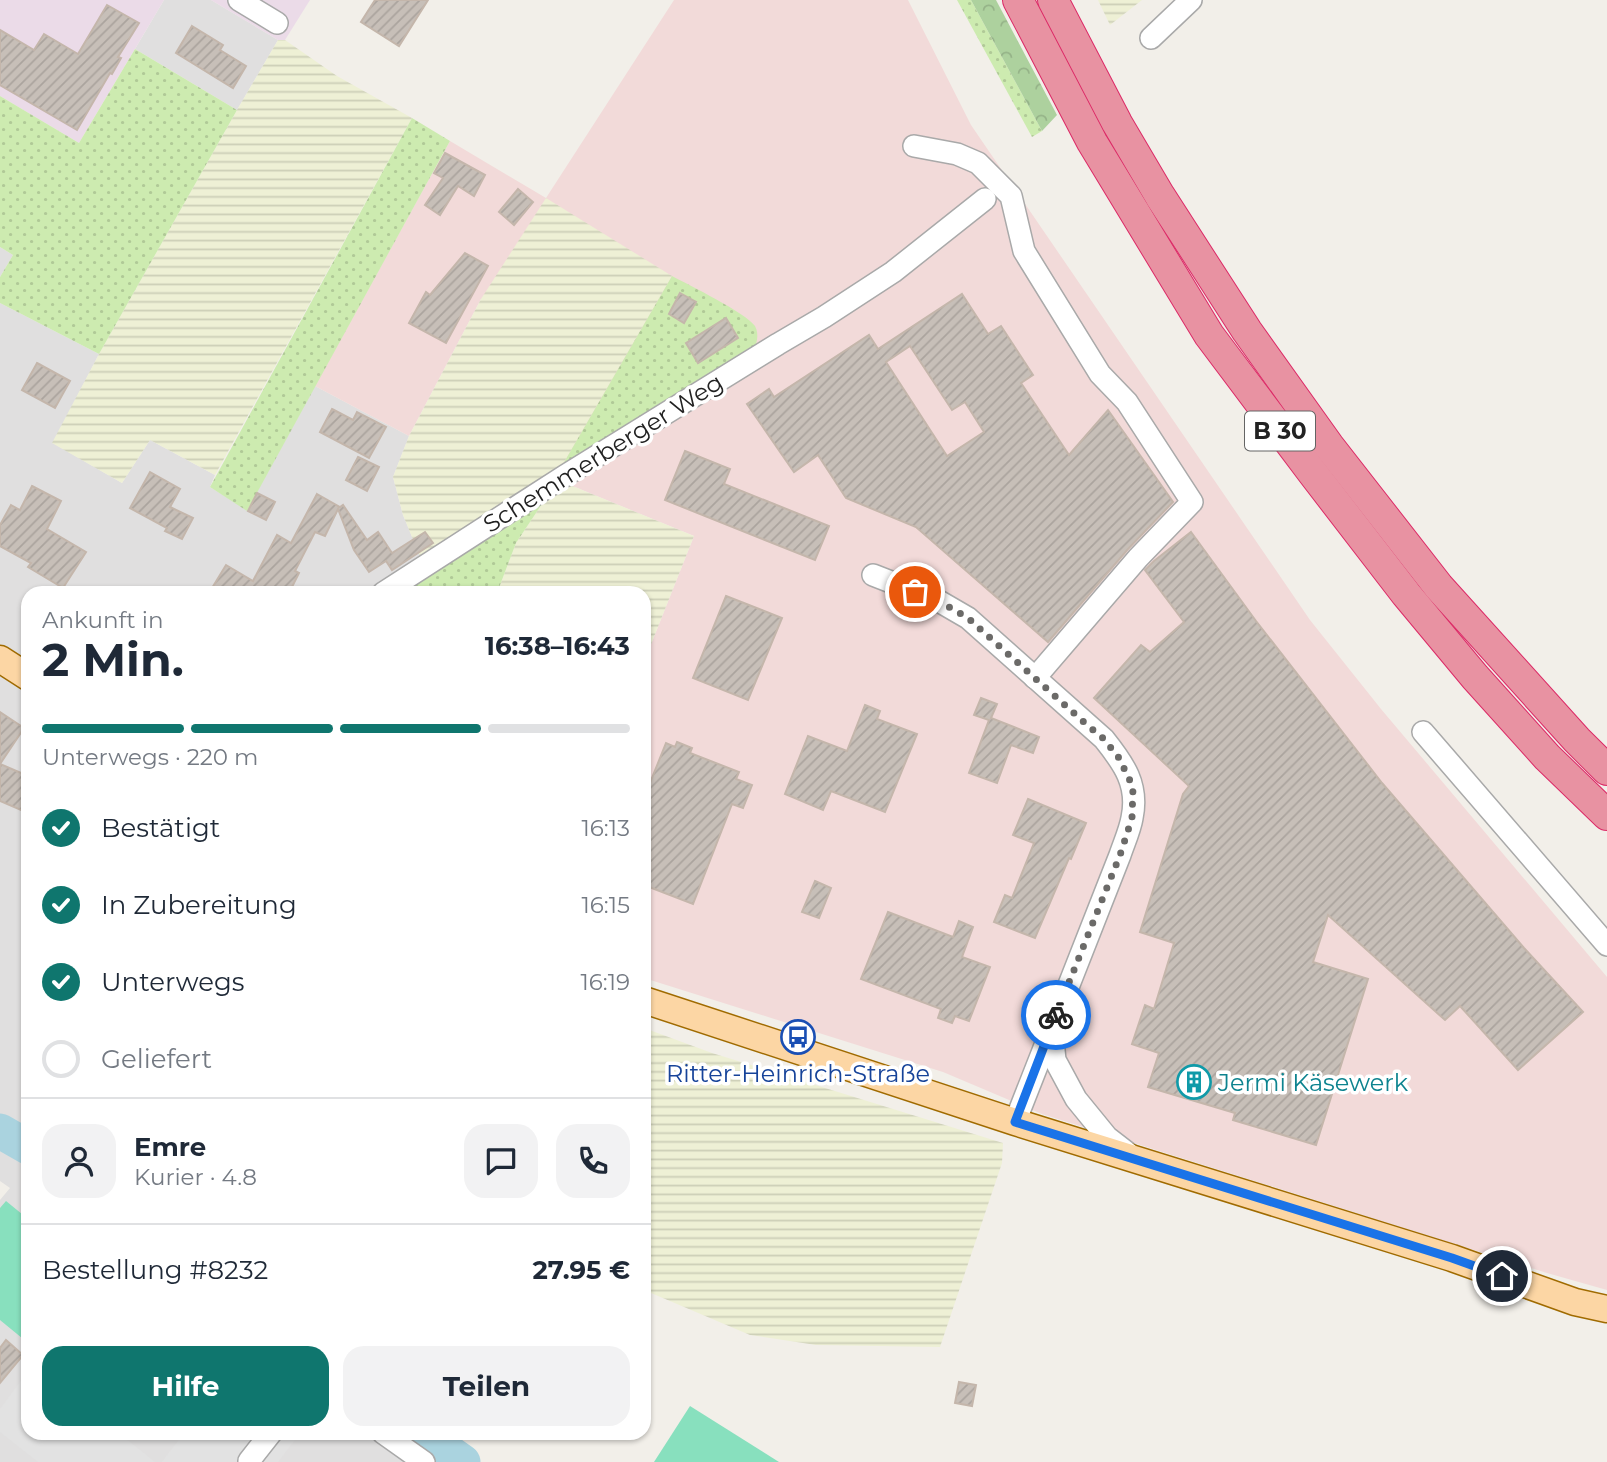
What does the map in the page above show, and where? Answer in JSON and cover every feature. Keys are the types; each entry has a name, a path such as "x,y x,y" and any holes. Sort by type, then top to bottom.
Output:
{"highway":[{"name":"B 30","path":"1018,0 1092,142 1209,335 1406,594 1475,677 1547,757 1607,815"},
{"name":"B 30","path":"1053,0 1117,122 1160,195 1247,331 1329,446 1439,587 1607,770"}],"main road":[{"path":"0,659 21,672"},
{"path":"651,1002 1015,1122 1452,1258 1575,1302 1607,1309"}],"street":[{"path":"239,0 276,23"},
{"path":"1151,38 1191,0"},
{"path":"914,146 957,154 978,163 1011,196 1024,251 1100,374 1128,402 1192,502 1138,558 1035,678"},
{"name":"Schemmerberger Weg","path":"394,586 589,460 893,272 985,199"},
{"path":"873,575 937,600 968,618 1104,739 1119,758 1133,787 1132,818 1128,830 1015,1122"},
{"path":"1423,732 1607,945"},
{"path":"1052,1026 1055,1059 1076,1099 1107,1137 1135,1159"},
{"path":"249,1461 266,1440"},
{"path":"393,1440 424,1462"}],"shaded area":[{"path":"0,0 164,0 79,143 0,96"},
{"path":"164,0 211,0 278,40 237,110 135,49"},
{"path":"211,0 310,0 285,40 278,40"},
{"path":"674,0 908,0 971,125 1310,620 1381,709 1607,977 1607,1290 1042,1114 943,1072 651,980 651,644 694,536 570,485 481,299 409,436 315,386 450,141 546,198"},
{"path":"0,247 13,255 0,277"},
{"path":"0,303 99,354 53,443 122,483 150,440 215,475 210,487 247,510 315,386 409,436 393,477 403,515 421,558 440,569 411,586 21,586 21,1440 414,1440 444,1462 0,1462 0,1200 10,1188 0,1181"},
{"path":"21,1380 21,1440 128,1440 155,1462 38,1462 0,1432 0,1409"},
{"path":"179,1440 295,1440 278,1462 162,1462"}],"green space":[{"path":"957,0 971,0 1042,131 1032,137"},
{"path":"971,0 996,0 1057,115 1042,131"},
{"path":"1098,0 1142,0 1110,25"},
{"path":"278,40 285,40 337,76 412,118 215,475 150,440 122,483 52,443 99,354"},
{"path":"135,49 237,110 99,354 0,303 0,277 13,255 0,247 0,96 79,143"},
{"path":"412,118 450,141 247,511 210,487"},
{"path":"546,198 672,276 559,471 421,559 403,515 393,477 409,436 481,299"},
{"path":"672,276 750,320 757,333 753,353 559,471"},
{"path":"570,485 694,536 651,644 651,586 500,586 516,543 544,501"},
{"path":"544,501 516,543 500,586 411,586"},
{"path":"651,1031 712,1053 1003,1143 1002,1163 940,1347 816,1345 750,1335 651,1293"},
{"path":"6,1201 21,1213 21,1337 0,1320 0,1208"},
{"path":"690,1406 779,1462 654,1462"}],"building":[{"path":"375,0 428,0 399,46 361,22"},
{"path":"107,5 139,23 118,57 121,58 112,74 110,73 77,130 0,85 0,30 34,50 44,34 78,54"},
{"path":"192,26 223,45 220,50 246,66 233,88 176,53"},
{"path":"445,153 485,175 474,196 458,186 440,215 425,205 443,178 434,173"},
{"path":"518,189 533,202 514,225 499,212"},
{"path":"465,253 488,266 446,343 409,323 426,292 430,295"},
{"path":"680,293 696,302 684,323 669,314"},
{"path":"962,294 988,334 1001,326 1033,375 1021,383 1069,455 1108,410 1173,502 1128,549 1048,642 916,527 846,498 818,455 794,472 747,404 769,389 774,397 869,335 878,349","holes":["910,346 952,410 965,402 984,432 947,456 886,362"]},
{"path":"726,318 738,338 698,363 686,343"},
{"path":"37,363 70,381 55,408 22,390"},
{"path":"332,409 353,420 357,412 386,427 369,458 320,432"},
{"path":"685,451 730,469 724,484 829,526 815,560 665,500"},
{"path":"358,457 379,467 367,491 346,480"},
{"path":"150,472 180,489 170,507 193,518 182,539 130,508"},
{"path":"32,486 61,501 47,529 86,552 64,586 60,586 28,567 31,563 0,546 0,525 11,505 20,510"},
{"path":"257,493 275,502 266,520 248,511"},
{"path":"317,494 340,507 343,505 367,540 378,532 392,553 425,532 433,543 392,570 386,561 369,572 354,550 338,509 325,536 315,532 295,571 299,573 292,586 213,586 226,565 253,581 277,535 291,543"},
{"path":"1191,532 1256,621 1382,783 1524,948 1583,1012 1518,1070 1460,1006 1445,1020 1328,915 1313,962 1368,979 1316,1145 1233,1120 1235,1113 1148,1087 1159,1053 1132,1044 1145,1005 1154,1009 1174,943 1140,932 1183,794 1189,786 1094,698 1141,645 1150,652 1184,622 1145,570"},
{"path":"726,596 782,618 748,700 693,678"},
{"path":"981,698 997,704 991,718 1039,737 1033,753 1011,745 997,783 969,773 989,720 974,715"},
{"path":"865,705 880,711 877,719 917,734 885,812 831,791 823,810 785,794 808,736 847,751"},
{"path":"0,712 21,726 21,732 0,764"},
{"path":"677,742 692,748 690,753 739,772 736,779 752,785 743,808 732,804 693,904 651,888 651,780 666,743 675,747"},
{"path":"0,764 21,773 21,810 0,801"},
{"path":"1028,799 1086,823 1035,938 994,922 1005,895 1012,898 1034,843 1013,835"},
{"path":"815,881 831,888 819,918 802,912"},
{"path":"888,912 953,937 959,921 973,927 962,957 990,967 969,1021 955,1016 952,1023 938,1018 941,1009 861,979"},
{"path":"6,1340 21,1353 21,1357 0,1383 0,1348"},
{"path":"959,1382 976,1385 972,1406 955,1403"}],"waterway":[{"path":"0,1131 21,1143"},
{"path":"432,1440 463,1462"}],"way so far":[{"path":"915,592 937,600 968,618 1104,739 1119,758 1133,787 1132,818 1120,855 1056,1015"}],"place":[{"name":"Ritter-Heinrich-Straße","path":"798,1037"},
{"name":"Jermi Käsewerk","path":"1194,1082"}],"route":[{"path":"1056,1015 1015,1122 1502,1276"}]}
